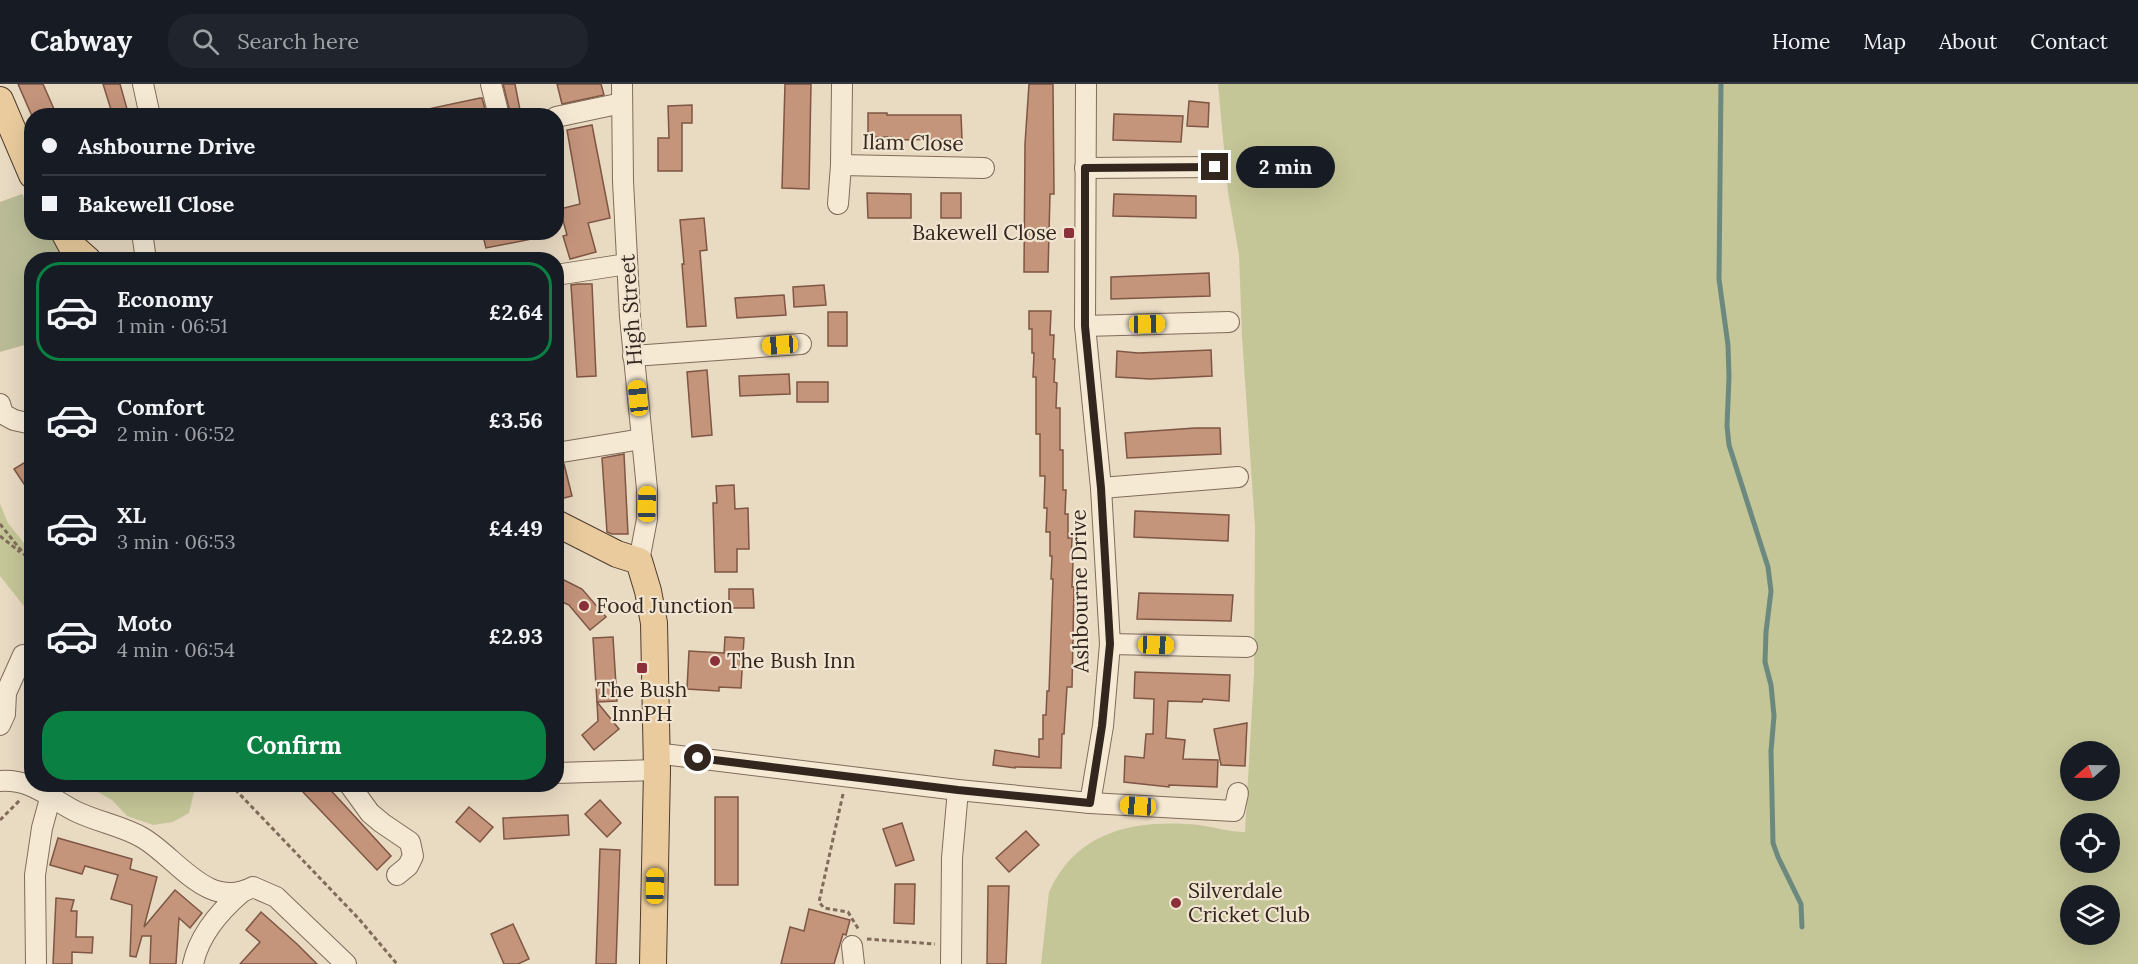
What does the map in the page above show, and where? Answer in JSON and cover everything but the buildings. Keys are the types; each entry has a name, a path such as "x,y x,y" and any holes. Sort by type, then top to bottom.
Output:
{"main road":[{"path":"0,100 24,156"},
{"path":"68,240 79,252"},
{"path":"564,527 617,554 639,561"},
{"name":"High Street","path":"639,561 654,623 656,762 653,964"}],"street":[{"path":"143,84 148,108"},
{"path":"491,84 497,108"},
{"path":"838,204 842,84"},
{"name":"Ashbourne Drive","path":"1086,84 1085,326 1101,488 1110,644 1102,726 1090,803"},
{"path":"564,114 622,93"},
{"name":"High Street","path":"622,93 627,264 633,356 647,489 647,519 639,561"},
{"name":"Ilam Close","path":"841,165 984,168"},
{"path":"1085,168 1215,167"},
{"path":"564,274 627,264"},
{"path":"1085,326 1229,322"},
{"path":"633,356 801,344"},
{"path":"0,404 3,414 24,422"},
{"path":"564,452 642,439"},
{"path":"1101,488 1238,477"},
{"path":"1110,644 1247,647"},
{"path":"0,725 5,714 6,693 23,655"},
{"path":"564,772 656,762 848,776 1090,803 1234,812 1238,793"},
{"path":"0,781 10,780 24,784"},
{"path":"951,955 952,858 958,790"},
{"path":"47,792 75,811 143,838 195,881 216,891 241,893"},
{"path":"356,792 370,813 410,842 414,856 408,866 397,875"},
{"path":"36,964 35,875 42,828 51,795"},
{"path":"193,964 198,944 227,906 241,893 253,887 276,897 346,964"}],"path":[{"path":"0,524 24,554"},
{"path":"0,536 24,554"},
{"path":"848,776 819,902 824,908 848,912 864,939 951,955"},
{"path":"0,820 7,815 25,792"},
{"path":"238,792 359,919 397,964"}],"green space":[{"path":"1218,84 2138,84 2138,964 1041,964 1049,892 1061,871 1075,855 1092,842 1131,827 1153,824 1199,825 1245,832 1254,674 1255,527 1239,255 1228,192"},
{"path":"22,194 24,197 24,240 55,240 64,252 24,252 24,345 0,352 0,202"},
{"path":"0,504 8,523 24,543 24,606 0,576"},
{"path":"98,792 194,792 189,813 173,822 153,825 127,816 112,800"}],"waterway":[{"path":"1721,84 1719,279 1728,345 1727,426 1729,445 1768,567 1771,591 1765,662 1771,685 1774,716 1771,751 1773,843 1801,904 1802,927"}],"place":[{"name":"Bakewell Close","path":"1069,233"},
{"name":"Food Junction","path":"584,606"},
{"name":"The Bush Inn","path":"715,661"},
{"name":"The Bush InnPH","path":"642,668"},
{"name":"Silverdale Cricket Club","path":"1176,903"}],"route":[{"path":"698,758 958,790 1090,803 1102,726 1110,644 1101,488 1085,326 1085,168 1215,167"}]}
